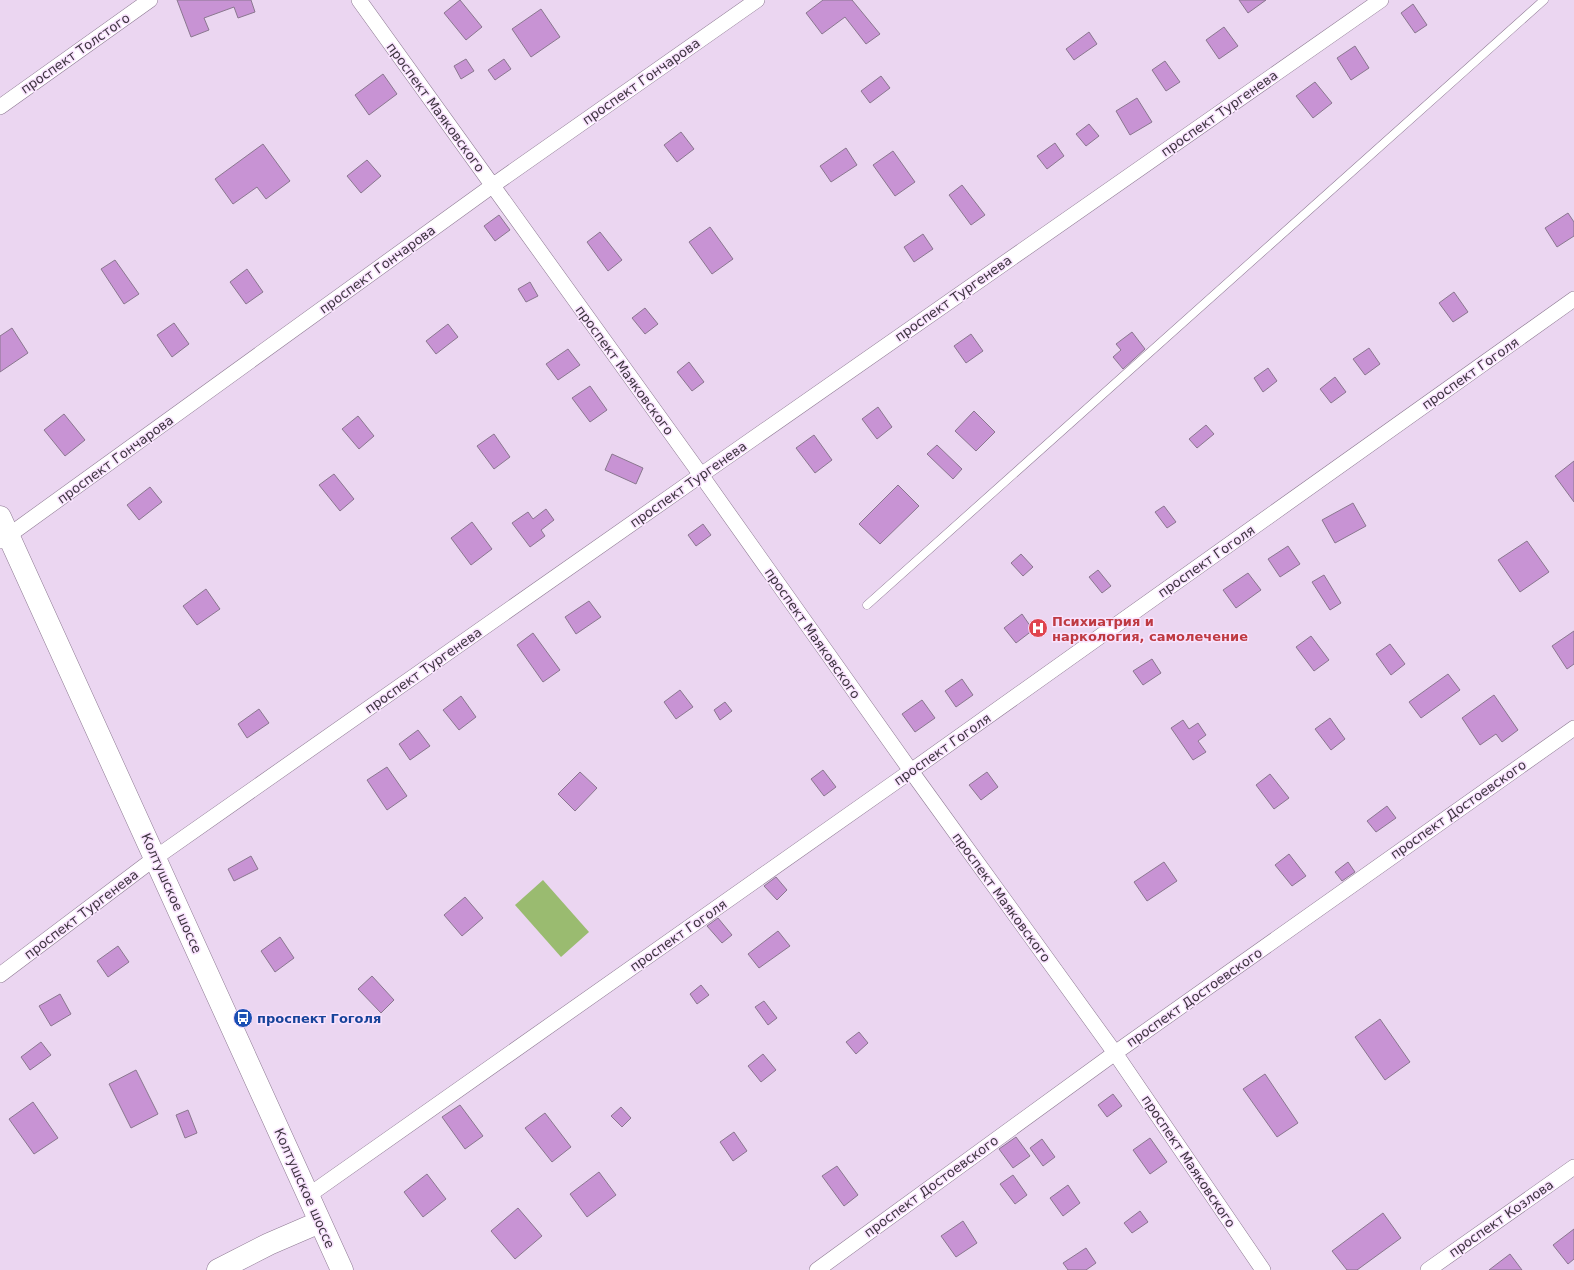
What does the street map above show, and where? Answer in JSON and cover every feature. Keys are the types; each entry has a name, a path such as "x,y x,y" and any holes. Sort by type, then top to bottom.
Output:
{"main road":[{"name":"Колтушское шоссе","path":"3,531 156,858 342,1270"},
{"path":"218,1270 269,1244 320,1222"}],"street":[{"name":"проспект Толстого","path":"0,106 150,0"},
{"name":"проспект Маяковского","path":"359,0 701,475 911,771 1115,1053 1263,1270"},
{"name":"проспект Гончарова","path":"3,531 757,0"},
{"name":"проспект Тургенева","path":"0,974 156,858 1380,0"},
{"name":"проспект Гоголя","path":"308,1195 911,771 1574,299"},
{"name":"проспект Достоевского","path":"817,1270 1115,1053 1574,728"},
{"name":"проспект Козлова","path":"1428,1270 1574,1167"}],"lane":[{"path":"868,605 1544,0"}],"green space":[{"path":"543,880 589,932 561,957 515,905"}],"building":[{"path":"177,0 251,0 255,12 238,18 234,7 204,18 209,30 191,37"},
{"path":"460,0 482,27 466,40 444,13"},
{"path":"823,0 852,0 880,34 866,44 845,17 822,34 806,13"},
{"path":"1239,0 1266,0 1248,13"},
{"path":"1413,4 1427,25 1415,33 1401,13"},
{"path":"541,9 560,37 531,57 512,29"},
{"path":"1224,27 1238,46 1219,59 1206,40"},
{"path":"1089,32 1097,44 1074,60 1066,49"},
{"path":"1355,46 1369,68 1351,80 1337,58"},
{"path":"466,59 474,71 461,79 454,66"},
{"path":"504,59 511,69 495,80 488,70"},
{"path":"1165,61 1180,82 1166,91 1152,70"},
{"path":"383,74 397,94 369,115 355,95"},
{"path":"881,76 890,88 870,103 861,91"},
{"path":"1315,82 1332,103 1313,118 1296,96"},
{"path":"1137,98 1152,122 1130,135 1116,111"},
{"path":"1089,124 1099,136 1086,146 1076,134"},
{"path":"681,132 694,149 677,162 664,145"},
{"path":"1055,143 1064,156 1047,169 1037,156"},
{"path":"263,144 290,181 266,199 257,187 233,204 215,179"},
{"path":"846,148 857,165 831,182 820,166"},
{"path":"893,151 915,182 895,196 873,165"},
{"path":"367,160 381,176 361,193 347,176"},
{"path":"962,185 985,215 971,225 949,195"},
{"path":"1568,213 1574,222 1574,236 1557,247 1545,228"},
{"path":"499,215 510,230 495,241 484,226"},
{"path":"710,227 733,259 712,274 689,242"},
{"path":"600,232 622,260 608,271 587,242"},
{"path":"923,234 933,249 914,262 904,247"},
{"path":"115,260 139,294 124,304 101,269"},
{"path":"247,269 263,292 246,304 230,282"},
{"path":"530,282 538,296 526,302 518,289"},
{"path":"1454,292 1468,312 1453,322 1439,303"},
{"path":"645,308 658,324 645,334 632,318"},
{"path":"174,323 189,344 172,357 157,335"},
{"path":"448,324 458,337 436,354 426,341"},
{"path":"12,328 28,353 0,372 0,336"},
{"path":"1132,332 1145,349 1123,369 1113,357 1121,350 1116,344"},
{"path":"971,334 983,351 966,363 954,346"},
{"path":"1369,348 1380,364 1365,375 1353,359"},
{"path":"568,349 580,365 558,380 546,364"},
{"path":"689,362 704,382 692,391 677,372"},
{"path":"1268,368 1277,381 1263,392 1254,378"},
{"path":"1335,377 1346,392 1331,403 1320,389"},
{"path":"590,386 607,410 590,422 572,398"},
{"path":"878,407 892,427 877,439 862,419"},
{"path":"974,411 995,432 976,451 955,431"},
{"path":"64,414 85,440 65,456 44,430"},
{"path":"358,416 374,436 359,449 342,429"},
{"path":"1206,425 1214,434 1197,448 1189,439"},
{"path":"494,434 510,457 494,469 477,446"},
{"path":"814,435 832,460 815,473 796,448"},
{"path":"937,445 962,469 953,479 927,454"},
{"path":"612,454 643,468 636,484 605,470"},
{"path":"1574,461 1574,502 1555,476"},
{"path":"334,474 354,499 340,511 319,485"},
{"path":"898,485 919,506 880,544 859,524"},
{"path":"150,487 162,502 139,520 127,505"},
{"path":"1353,503 1366,526 1335,543 1322,520"},
{"path":"1164,506 1176,522 1167,528 1155,512"},
{"path":"546,509 554,520 541,530 545,536 530,547 512,523 528,512 533,519"},
{"path":"472,522 492,549 471,565 451,538"},
{"path":"703,524 711,535 696,546 688,535"},
{"path":"1527,541 1549,572 1520,592 1498,560"},
{"path":"1288,546 1300,564 1280,577 1268,559"},
{"path":"1021,554 1033,567 1023,576 1011,563"},
{"path":"1098,570 1111,586 1102,593 1089,577"},
{"path":"1248,573 1261,590 1236,608 1223,590"},
{"path":"1324,575 1341,603 1330,610 1312,582"},
{"path":"206,589 220,609 197,625 183,606"},
{"path":"589,601 601,617 576,634 565,617"},
{"path":"1022,614 1033,630 1016,643 1004,628"},
{"path":"1574,631 1574,664 1567,669 1552,646"},
{"path":"533,633 560,670 543,682 517,645"},
{"path":"1311,636 1329,660 1314,671 1296,647"},
{"path":"1390,644 1405,664 1391,675 1376,654"},
{"path":"1152,659 1161,673 1143,685 1133,671"},
{"path":"1448,674 1460,690 1421,718 1409,702"},
{"path":"962,679 973,695 956,707 945,691"},
{"path":"680,690 693,707 676,719 664,702"},
{"path":"1494,695 1518,730 1502,742 1496,734 1480,745 1462,718"},
{"path":"461,696 476,717 459,730 443,710"},
{"path":"922,700 935,718 915,732 902,714"},
{"path":"725,702 732,711 720,720 714,710"},
{"path":"259,709 269,723 247,738 238,724"},
{"path":"1330,718 1345,739 1331,750 1315,729"},
{"path":"1183,720 1189,729 1198,723 1206,735 1198,741 1206,752 1193,760 1171,728"},
{"path":"418,730 430,746 410,760 399,744"},
{"path":"387,767 407,796 387,810 367,780"},
{"path":"823,770 836,787 824,796 811,779"},
{"path":"580,772 597,788 575,811 558,794"},
{"path":"987,772 998,787 981,800 969,785"},
{"path":"1270,774 1289,798 1274,809 1256,785"},
{"path":"1387,806 1396,818 1376,832 1367,821"},
{"path":"1289,854 1306,876 1292,886 1275,865"},
{"path":"251,856 258,869 234,881 228,869"},
{"path":"1164,862 1177,881 1147,901 1134,882"},
{"path":"1348,862 1355,872 1342,881 1335,872"},
{"path":"776,877 787,890 777,900 764,886"},
{"path":"465,897 483,918 462,936 444,915"},
{"path":"718,918 732,935 722,943 707,926"},
{"path":"778,931 790,946 759,968 748,954"},
{"path":"280,937 294,958 275,972 261,951"},
{"path":"118,946 129,962 108,977 97,961"},
{"path":"372,976 394,1000 381,1013 358,989"},
{"path":"701,985 709,995 697,1004 690,994"},
{"path":"60,994 71,1014 51,1026 39,1006"},
{"path":"764,1001 777,1018 768,1025 755,1007"},
{"path":"1380,1019 1410,1062 1385,1080 1355,1037"},
{"path":"859,1032 868,1043 856,1054 846,1042"},
{"path":"41,1042 51,1055 30,1070 21,1057"},
{"path":"763,1054 776,1070 761,1082 748,1066"},
{"path":"136,1070 158,1114 131,1128 109,1084"},
{"path":"1265,1074 1298,1123 1277,1137 1243,1089"},
{"path":"1113,1094 1122,1106 1107,1117 1098,1105"},
{"path":"33,1102 58,1138 34,1154 9,1119"},
{"path":"460,1105 483,1136 465,1149 442,1117"},
{"path":"621,1107 631,1118 622,1127 611,1116"},
{"path":"188,1110 197,1133 185,1138 176,1115"},
{"path":"545,1113 571,1147 552,1162 525,1128"},
{"path":"734,1132 747,1151 733,1161 720,1142"},
{"path":"1016,1137 1030,1156 1013,1168 999,1149"},
{"path":"1150,1138 1167,1162 1150,1174 1133,1150"},
{"path":"1042,1139 1055,1157 1043,1166 1030,1148"},
{"path":"837,1166 858,1195 844,1206 822,1176"},
{"path":"599,1172 616,1195 587,1217 570,1194"},
{"path":"427,1174 446,1199 423,1217 404,1192"},
{"path":"1013,1175 1027,1195 1015,1204 1000,1184"},
{"path":"1068,1185 1080,1203 1063,1216 1050,1198"},
{"path":"518,1208 542,1236 515,1259 491,1231"},
{"path":"1140,1211 1148,1222 1132,1233 1124,1223"},
{"path":"1383,1213 1401,1238 1357,1270 1347,1270 1332,1251"},
{"path":"963,1221 977,1243 956,1257 941,1236"},
{"path":"1574,1229 1574,1259 1568,1264 1553,1245"},
{"path":"1086,1248 1096,1263 1086,1270 1068,1270 1063,1263"},
{"path":"1510,1254 1522,1270 1489,1270"}],"place":[{"name":"Психиатрия и наркология, самолечение","path":"1038,628"},
{"name":"проспект Гоголя","path":"243,1018"}]}
